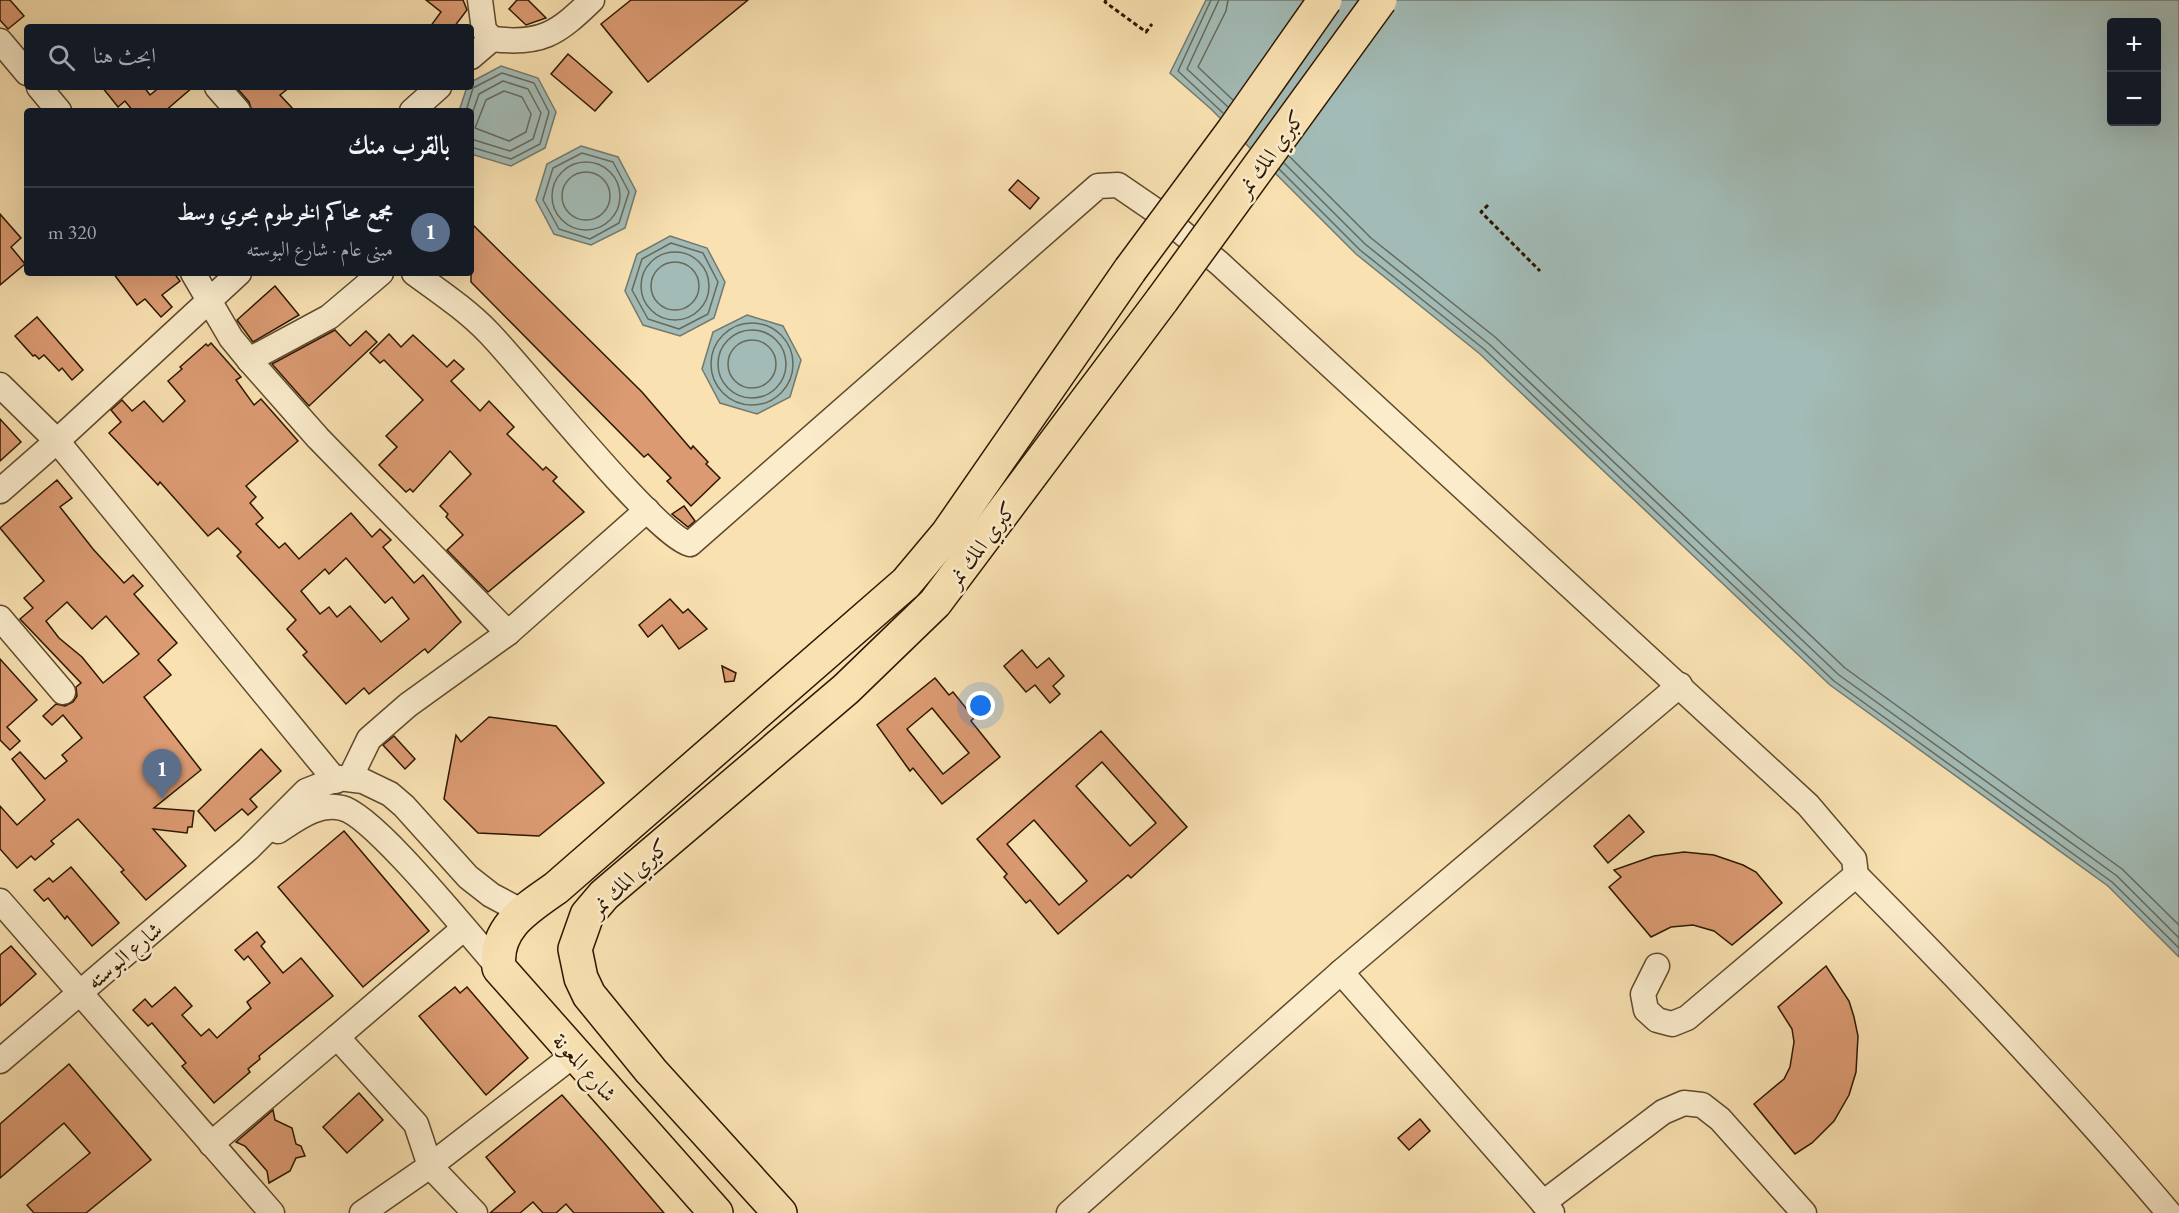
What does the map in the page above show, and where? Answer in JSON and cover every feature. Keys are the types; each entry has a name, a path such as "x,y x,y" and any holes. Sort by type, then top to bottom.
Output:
{"highway":[{"name":"كبري المك نمر","path":"522,912 556,888 906,583 948,533 1130,270 1233,131 1325,0"},
{"name":"كبري المك نمر","path":"619,1032 589,995 581,978 575,949 587,915 595,904 846,689 910,630 968,563 1380,0"},
{"path":"499,968 497,953 502,937 522,912"},
{"name":"شارع المعونة","path":"499,968 716,1213"},
{"path":"533,1008 549,1011 565,1006 576,994 581,978"},
{"name":"شارع المعونة","path":"619,1032 651,1071 780,1213"}],"street":[{"path":"480,0 484,30 492,39 522,43 551,34 592,0"},
{"path":"474,54 492,39"},
{"path":"0,41 24,69"},
{"path":"42,90 56,108"},
{"path":"220,90 235,108"},
{"path":"415,108 436,90"},
{"path":"418,276 488,332 647,510 680,542 690,544 1098,186 1118,185 1219,263 1680,685 1828,826 1854,859 1856,875 1944,964 2113,1147 2169,1213"},
{"path":"195,276 210,298 231,338 249,360 318,438 508,633"},
{"path":"0,491 236,276"},
{"path":"249,360 329,317 377,276"},
{"path":"0,385 57,441 343,780"},
{"path":"343,780 369,739 408,705 508,633 647,510"},
{"path":"0,618 63,692"},
{"path":"1069,1213 1341,972 1680,685"},
{"path":"248,849 306,791 343,780 363,781 390,794 404,806 468,877 491,895 522,912"},
{"path":"248,849 305,814 322,807 340,807 355,812 392,847 499,968"},
{"name":"شارع البوسته","path":"0,1060 248,849"},
{"path":"1657,966 1643,994 1646,1010 1657,1020 1672,1024 1687,1018 1856,875"},
{"path":"0,901 272,1213"},
{"path":"212,1144 463,929"},
{"path":"1341,972 1548,1208 1663,1112 1684,1103 1702,1105 1720,1119 1804,1213"},
{"path":"338,1037 416,1124 430,1166 475,1213"},
{"path":"362,1213 430,1166 574,1054"}],"path":[{"path":"1106,0 1105,2 1146,33 1152,24"},
{"path":"1488,205 1481,212 1540,271"}],"water":[{"path":"1206,0 2179,0 2179,957 2108,886 1830,685 1480,354 1356,254 1211,109 1170,73"},
{"path":"501,66 538,78 556,112 545,148 511,166 474,155 474,108 460,108 466,90 474,90 474,80"},
{"path":"581,146 618,157 636,191 625,228 591,245 554,234 536,200 547,164"},
{"path":"670,236 707,248 725,282 714,318 680,336 643,325 625,291 637,254"},
{"path":"747,315 783,326 801,360 790,397 757,414 720,403 702,369 713,332"}],"building":[{"path":"0,0 10,0 24,16 8,29 0,20"},
{"path":"426,0 463,0 467,10 456,24 432,24 441,12"},
{"path":"517,0 528,0 546,18 526,25 509,9"},
{"path":"631,0 748,0 648,82 601,24"},
{"path":"568,54 612,92 595,111 551,74"},
{"path":"104,90 146,90 150,95 156,90 190,90 168,108 131,108 125,101 118,107"},
{"path":"239,90 286,90 280,95 292,108 251,108"},
{"path":"1018,180 1039,198 1030,209 1009,190"},
{"path":"0,214 21,238 11,247 24,265 0,285"},
{"path":"474,226 642,392 691,449 693,446 720,478 691,506 667,481 671,478 648,454 644,457 471,282 471,276 474,276"},
{"path":"115,276 176,276 180,281 162,295 172,307 161,317 145,299 137,305"},
{"path":"275,286 299,315 253,342 237,320"},
{"path":"37,317 83,370 72,380 62,368 59,371 44,355 39,359 33,356 15,336"},
{"path":"335,330 350,346 366,331 377,342 309,406 272,364"},
{"path":"389,334 401,347 413,335 447,367 454,360 464,369 451,381 480,411 489,401 514,427 507,434 543,470 546,467 557,477 553,481 584,512 488,592 447,550 463,535 446,517 448,514 440,506 471,474 450,451 413,492 410,489 406,492 379,465 397,447 386,436 423,400 384,360 380,363 370,353"},
{"path":"211,343 241,377 236,380 254,405 261,399 298,441 246,486 256,497 250,503 263,518 256,524 279,548 285,543 299,559 351,513 372,537 380,529 391,540 383,547 414,583 423,575 461,622 428,653 425,649 369,694 364,688 346,704 303,655 307,652 287,629 296,620 237,556 241,552 218,528 208,536 160,482 158,485 109,433 121,422 111,410 122,400 132,411 144,401 163,422 185,401 168,381 206,344 208,346","holes":["346,558 385,603 392,597 409,619 381,642 350,606 337,617 329,607 320,614 301,591 325,569 329,574"]},
{"path":"0,419 21,442 0,461"},
{"path":"57,480 72,498 60,507 93,549 124,583 133,575 143,586 134,594 177,643 158,660 171,675 144,697 201,770 154,808 194,811 192,827 188,827 187,833 153,829 186,866 146,900 121,872 124,870 78,819 51,841 54,844 35,860 31,856 17,868 0,849 0,806 17,825 45,800 12,759 20,752 45,779 67,761 62,755 82,738 63,715 52,725 43,716 56,704 65,706 73,702 77,696 76,687 81,683 20,619 33,608 24,598 44,581 0,528","holes":["67,602 92,629 106,616 139,654 103,683 82,657 59,638 46,621"]},
{"path":"684,506 695,521 688,527 672,514"},
{"path":"670,599 683,613 688,609 707,629 679,649 662,625 648,637 639,625"},
{"path":"1022,650 1037,668 1049,658 1064,676 1053,686 1060,694 1050,703 1035,685 1026,692 1004,666"},
{"path":"0,659 37,700 7,727 20,741 10,750 0,740"},
{"path":"722,666 736,673 734,681 725,682"},
{"path":"935,678 949,695 953,692 974,718 971,721 1000,757 942,804 913,768 910,771 877,725","holes":["932,708 969,753 943,774 907,729"]},
{"path":"489,717 556,726 604,783 539,836 478,833 444,799 456,735 461,742"},
{"path":"1101,731 1187,827 1131,878 1128,875 1058,934 1030,900 1026,903 1004,877 1007,874 977,839","holes":["1102,762 1156,823 1130,846 1076,786","1034,820 1087,881 1059,905 1007,844"]},
{"path":"394,736 415,759 405,769 383,745"},
{"path":"261,749 281,771 250,799 257,807 248,815 242,809 215,831 198,811"},
{"path":"1629,815 1644,832 1608,863 1594,846"},
{"path":"344,831 429,931 363,987 278,887"},
{"path":"1684,852 1714,855 1743,865 1756,872 1782,903 1732,945 1714,931 1693,925 1671,927 1651,937 1609,887 1621,877 1614,870 1654,856"},
{"path":"71,867 119,923 92,946 67,916 65,919 48,898 44,901 34,890 49,878 53,882"},
{"path":"257,932 265,942 261,946 283,973 301,958 333,996 259,1056 260,1059 248,1069 250,1072 214,1103 182,1066 186,1063 152,1023 148,1026 133,1010 145,999 152,1007 175,987 192,1006 182,1015 201,1036 209,1029 217,1038 251,1008 247,1002 270,983 248,956 244,960 235,950"},
{"path":"11,946 36,974 0,1006 0,955"},
{"path":"1826,966 1849,1001 1854,1017 1858,1036 1856,1072 1849,1095 1834,1121 1812,1143 1795,1154 1754,1104 1784,1079 1790,1067 1794,1042 1792,1029 1778,1007"},
{"path":"455,987 460,993 467,987 528,1058 486,1095 419,1016"},
{"path":"69,1064 151,1160 86,1213 34,1213 27,1205 90,1153 64,1123 0,1178 0,1124"},
{"path":"359,1093 383,1120 347,1153 323,1127"},
{"path":"562,1095 664,1213 574,1213 566,1204 556,1213 543,1213 533,1202 520,1213 490,1213 515,1192 486,1157"},
{"path":"273,1110 275,1120 292,1128 296,1144 301,1146 305,1156 296,1158 290,1171 269,1183 267,1171 245,1146 236,1142"},
{"path":"1420,1119 1430,1131 1409,1150 1398,1138"}],"place":[{"name":"مجمع محاكم الخرطوم بحري وسط","path":"162,799"}]}
